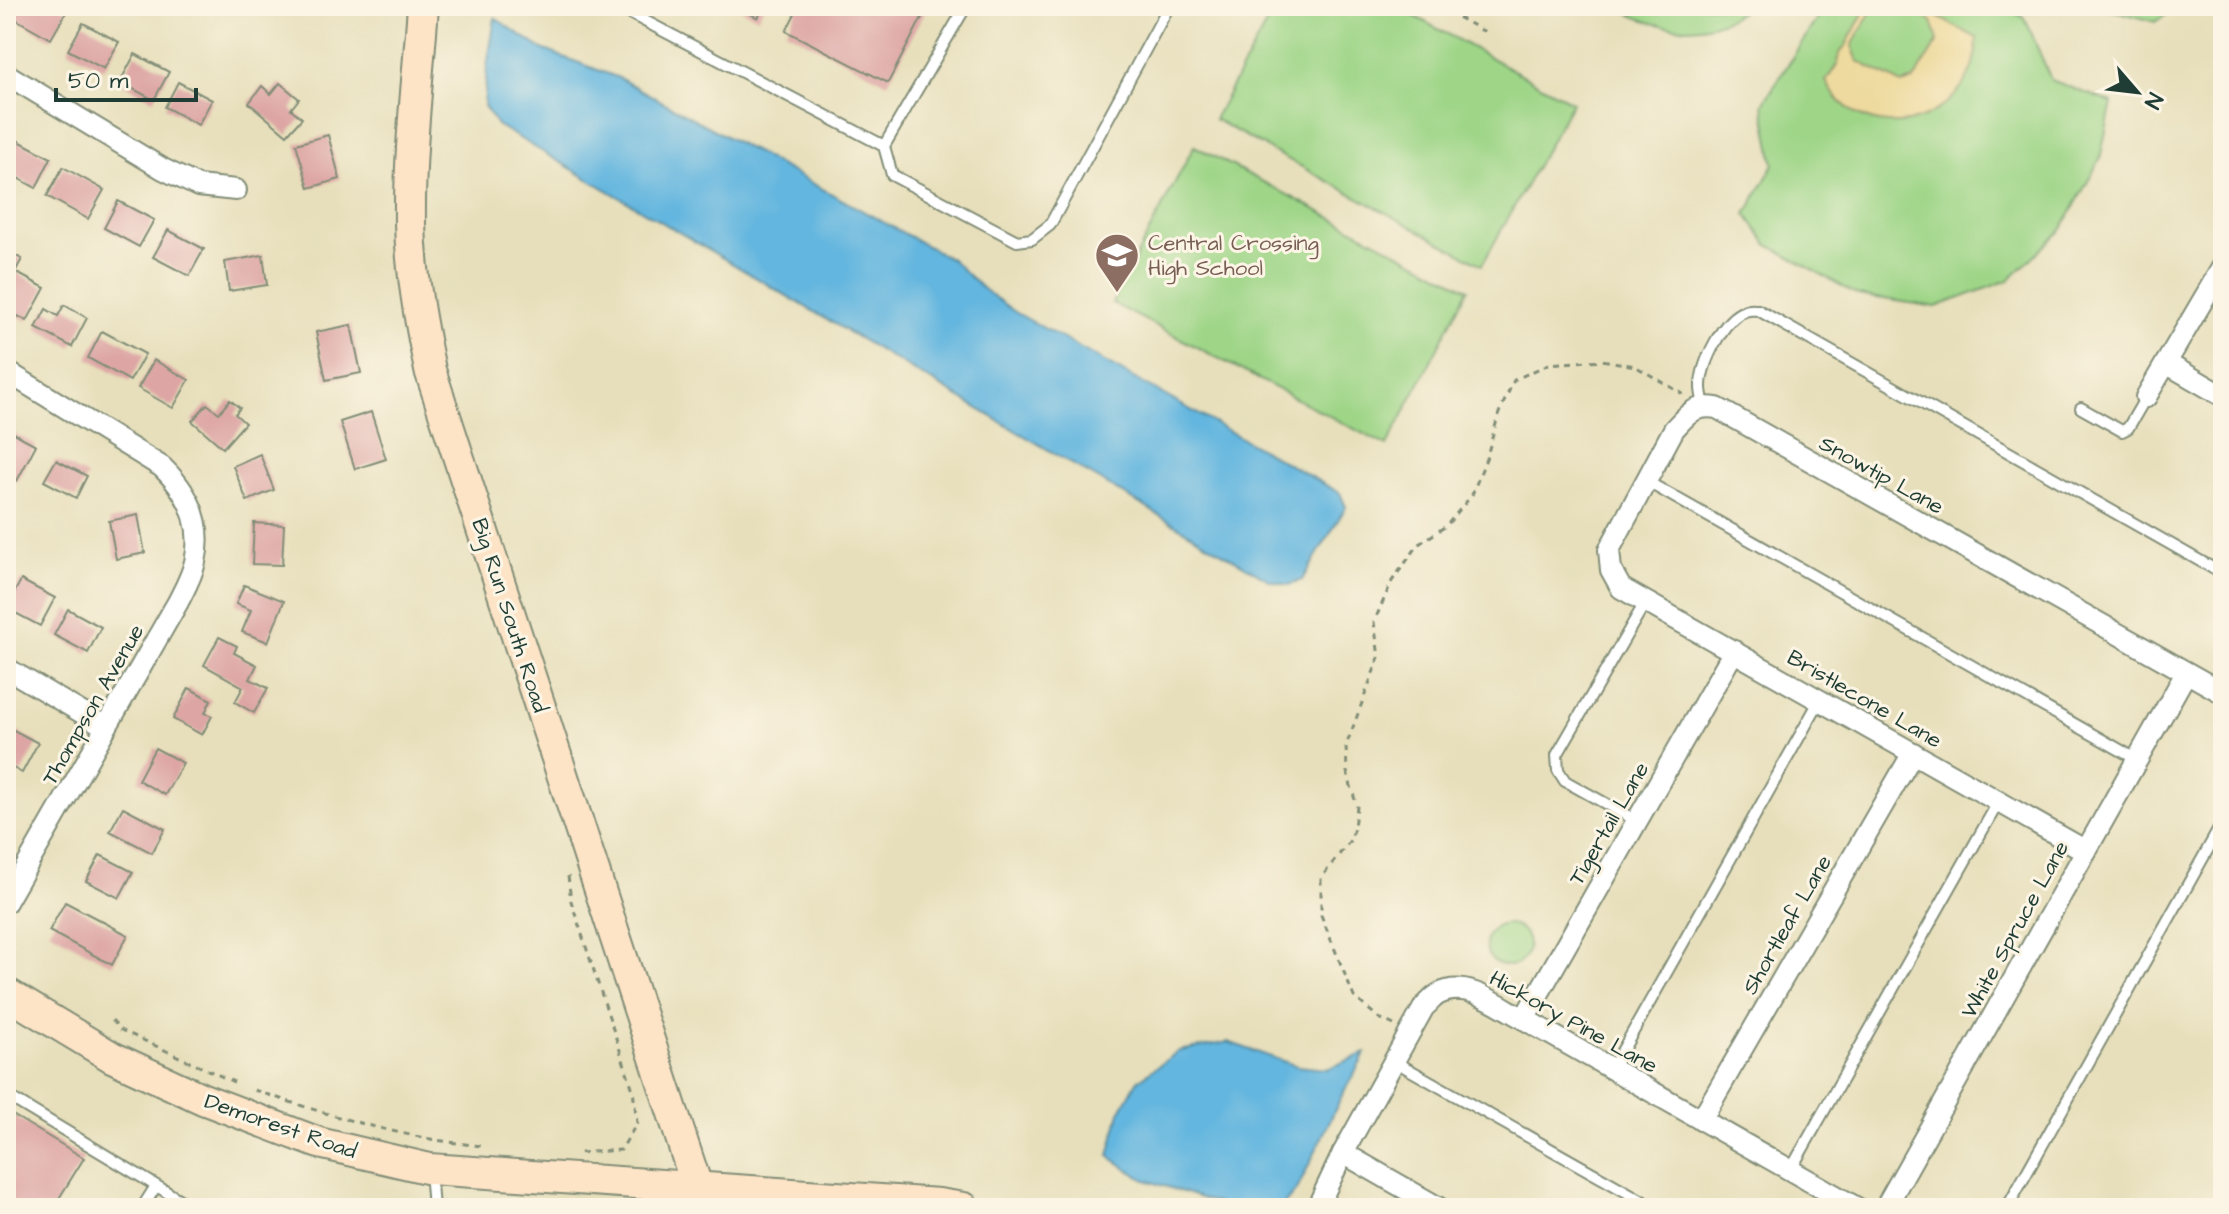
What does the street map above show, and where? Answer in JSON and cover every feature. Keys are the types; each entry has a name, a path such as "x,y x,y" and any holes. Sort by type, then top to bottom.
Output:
{"street":[{"name":"Big Run South Road","path":"423,6 410,224 419,314 430,370 700,1197"},
{"path":"6,74 163,169 198,186 236,190"},
{"path":"2146,397 2223,266"},
{"path":"2166,363 2223,396"},
{"name":"Thompson Avenue","path":"6,371 162,467 178,482 189,500 197,523 198,544 195,565 178,602 6,902"},
{"path":"1646,481 1674,429 1689,414 1704,406"},
{"name":"Snowtip Lane","path":"1704,406 1717,408 2223,693"},
{"name":"Bristlecone Lane","path":"1646,481 1609,550 1611,570 1621,588 2086,851"},
{"name":"Tigertail Lane","path":"1524,1019 1734,651"},
{"path":"6,668 106,727"},
{"name":"White Spruce Lane","path":"1885,1208 2186,673"},
{"name":"Shortleaf Lane","path":"1701,1120 1913,753"},
{"name":"Hickory Pine Lane","path":"1317,1208 1343,1153 1424,1007 1438,994 1468,989 1857,1208"},
{"name":"Demorest Road","path":"6,993 112,1057 203,1099 319,1143 430,1169 700,1197 939,1204 964,1208"},
{"path":"1343,1153 1439,1208"}],"lane":[{"path":"616,6 884,146"},
{"path":"966,6 884,146 892,175 1017,241 1032,239 1050,225 1169,6"},
{"path":"1704,406 1701,385 1705,364 1715,343 1730,321 1745,311 1758,310 2223,574"},
{"path":"2081,408 2122,431 2128,428 2146,397"},
{"path":"1646,481 2136,759"},
{"path":"1637,821 1565,781 1558,770 1557,755 1646,601"},
{"path":"1612,1069 1820,700"},
{"path":"1790,1171 1999,801"},
{"path":"2007,1208 2223,822"},
{"path":"1394,1061 1655,1208"},
{"path":"6,1095 193,1208"},
{"path":"430,1169 433,1208"},
{"path":"142,1208 156,1186"}],"path":[{"path":"1437,6 1487,33"},
{"path":"1410,1032 1379,1018 1354,997 1321,915 1321,878 1352,838 1357,807 1347,772 1346,746 1379,657 1374,622 1392,581 1419,544 1446,526 1472,495 1499,413 1514,380 1549,364 1602,360 1635,366 1704,406"},
{"path":"567,1154 621,1150 637,1123 633,1090 571,901 568,872"},
{"path":"112,1020 121,1030 242,1086 342,1118 442,1143 489,1147"}],"green space":[{"path":"1276,6 1396,6 1572,102 1482,265 1214,119"},
{"path":"1613,6 1749,6 1716,24 1681,28 1646,21"},
{"path":"1825,6 2003,6 2025,18 2051,80 2112,103 2100,159 2062,229 2009,280 1936,307 1858,295 1767,244 1746,214 1774,164 1763,104"},
{"path":"2098,6 2178,6 2156,22"},
{"path":"1194,146 1468,289 1387,446 1112,303"},
{"path":"1507,924 1522,930 1528,945 1522,960 1507,966 1492,960 1486,945 1492,930"}],"sand":[{"path":"1867,6 1874,6 1852,46 1858,61 1902,84 1914,80 1938,41 1932,21 1905,6 1917,6 1977,38 1973,64 1962,86 1946,104 1926,116 1903,123 1880,122 1857,114 1836,97 1826,81"}],"water":[{"path":"495,18 542,49 619,78 951,259 983,289 1015,312 1340,493 1346,507 1302,580 1289,585 1269,580 497,125 484,106"},
{"path":"1228,1042 1297,1066 1327,1069 1366,1053 1342,1095 1298,1188 1281,1208 1231,1208 1143,1179 1109,1156 1120,1112 1137,1081 1179,1051"}],"building":[{"path":"18,6 59,6 67,11 51,39 12,17"},
{"path":"735,6 764,6 758,18"},
{"path":"799,6 928,6 888,83 786,31"},
{"path":"83,23 119,42 104,69 68,50"},
{"path":"135,54 169,72 154,100 120,82"},
{"path":"178,82 212,100 198,125 165,107"},
{"path":"280,83 299,99 291,109 302,118 287,135 249,103 262,86 271,94"},
{"path":"328,135 340,179 309,188 296,144"},
{"path":"15,139 51,158 36,188 6,172 6,156"},
{"path":"63,167 104,190 88,219 47,196"},
{"path":"118,201 154,220 139,247 104,228"},
{"path":"168,230 204,249 189,276 153,257"},
{"path":"9,252 22,259 15,272 45,288 27,321 6,310 6,257"},
{"path":"263,255 267,285 229,291 225,262"},
{"path":"64,305 87,318 72,347 36,328 46,309 58,316"},
{"path":"351,325 361,373 326,380 316,332"},
{"path":"102,331 145,354 130,381 88,358"},
{"path":"154,360 189,380 173,408 138,388"},
{"path":"230,400 240,408 235,414 245,423 223,448 192,421 207,404 219,413"},
{"path":"371,412 386,459 355,469 340,422"},
{"path":"6,429 36,445 17,481 6,475"},
{"path":"260,454 274,490 247,501 233,466"},
{"path":"56,460 87,476 76,498 44,481"},
{"path":"138,515 145,553 116,559 109,521"},
{"path":"254,523 284,525 282,565 252,564"},
{"path":"21,580 55,598 40,626 6,608"},
{"path":"244,585 284,601 268,642 242,632 251,610 236,604"},
{"path":"68,609 101,627 88,653 54,635"},
{"path":"219,637 237,646 234,653 257,665 250,679 268,688 254,713 235,702 243,687 204,665"},
{"path":"189,688 211,700 205,713 212,716 202,735 173,719"},
{"path":"6,726 38,743 22,773 6,764"},
{"path":"155,748 183,763 165,795 138,780"},
{"path":"123,807 165,829 152,853 110,831"},
{"path":"100,855 133,872 119,898 86,881"},
{"path":"65,902 128,935 112,965 49,931"},
{"path":"6,1111 84,1158 53,1208 6,1208"}],"place":[{"name":"Central Crossing High School","path":"1117,294"}]}
